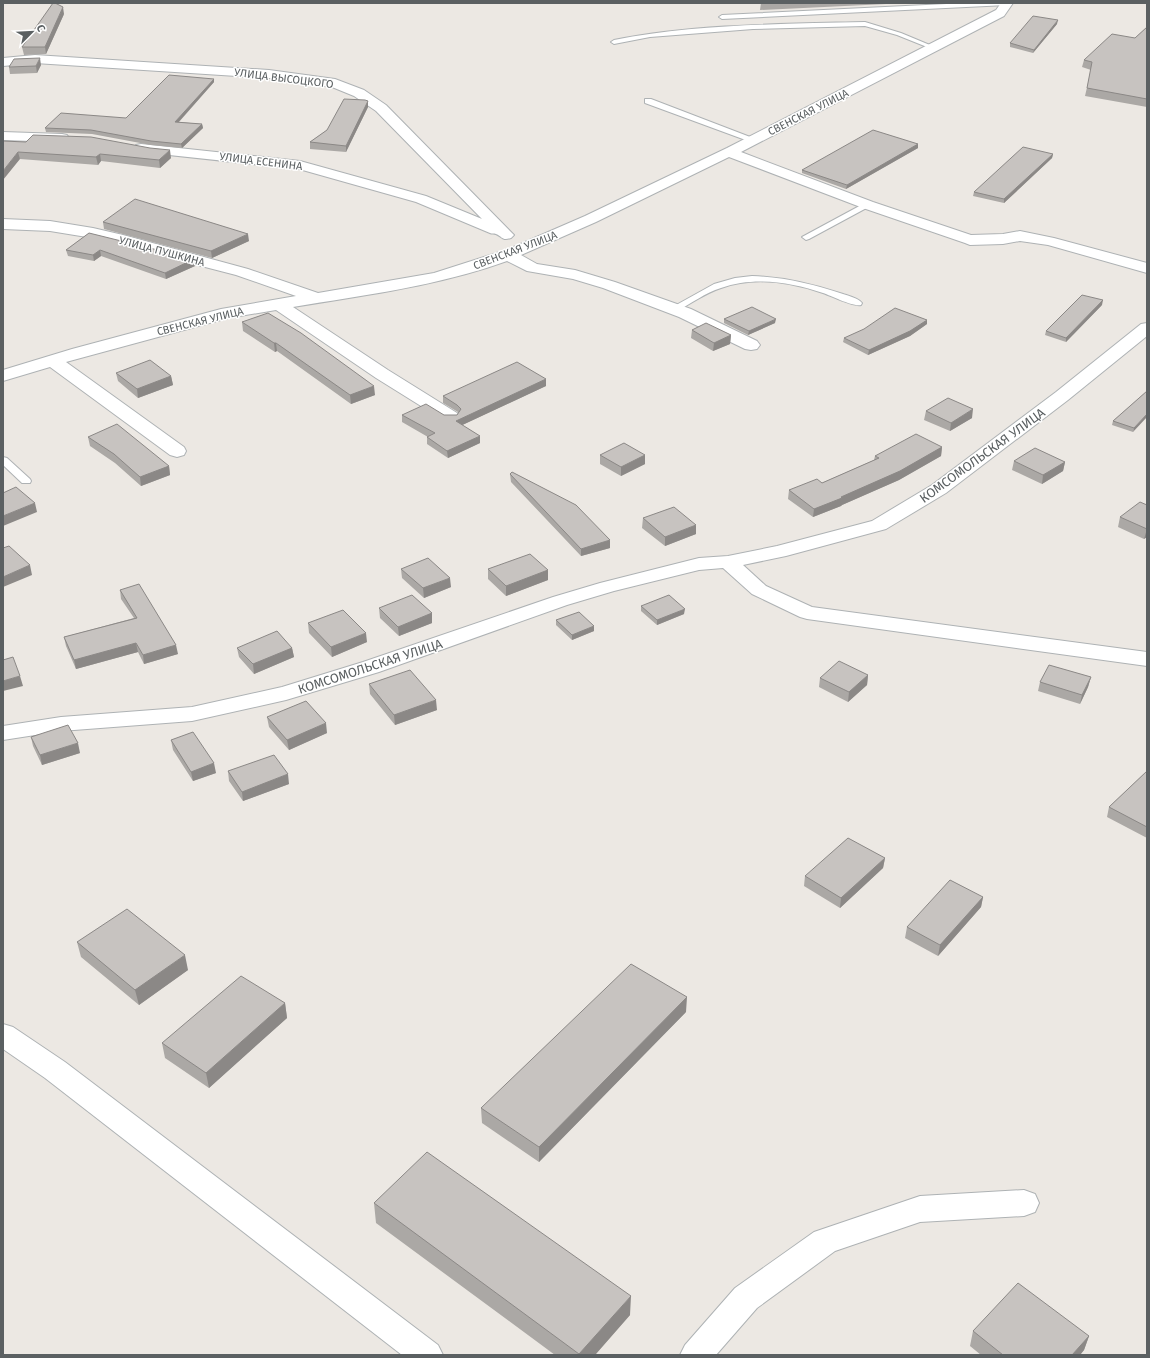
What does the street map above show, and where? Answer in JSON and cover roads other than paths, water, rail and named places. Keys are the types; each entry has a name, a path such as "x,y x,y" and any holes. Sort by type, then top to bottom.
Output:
{"street":[{"name":"СВЕНСКАЯ УЛИЦА","path":"3,376 227,313 435,278 508,255 529,247 731,152 1000,13 1007,3"},
{"name":"УЛИЦА ВЫСОЦКОГО","path":"3,62 35,59 124,64 269,74 335,83 359,93 381,108 506,235"},
{"path":"3,136 77,139"},
{"name":"УЛИЦА ЕСЕНИНА","path":"129,146 151,150 300,165 421,199 506,235 529,247"},
{"path":"731,152 868,206 970,240 1003,239 1020,236 1049,241 1147,268"},
{"name":"УЛИЦА ПУШКИНА","path":"3,224 50,226 93,233 123,240 242,272 318,298"},
{"path":"508,255 533,268 575,275 602,283 674,309 751,345"},
{"path":"278,304 382,374 451,417"},
{"name":"КОМСОМОЛЬСКАЯ УЛИЦА","path":"3,733 61,724 192,714 286,693 371,667 560,601 607,587 699,564 728,562 779,552 879,525 939,489 1062,396 1147,328"},
{"path":"53,361 177,451"},
{"path":"728,562 759,590 807,613 1147,659"},
{"path":"3,1035 54,1070 427,1355"},
{"path":"696,1355 746,1298 826,1241 920,1209 1024,1203"}],"lane":[{"path":"722,17 1007,3"},
{"path":"614,42 650,35 753,27 865,24 899,34 934,48"},
{"path":"648,101 754,140"},
{"path":"806,237 868,206"},
{"path":"674,309 717,286 745,279 781,281 817,287 858,303"},
{"path":"3,460 26,481"}]}
